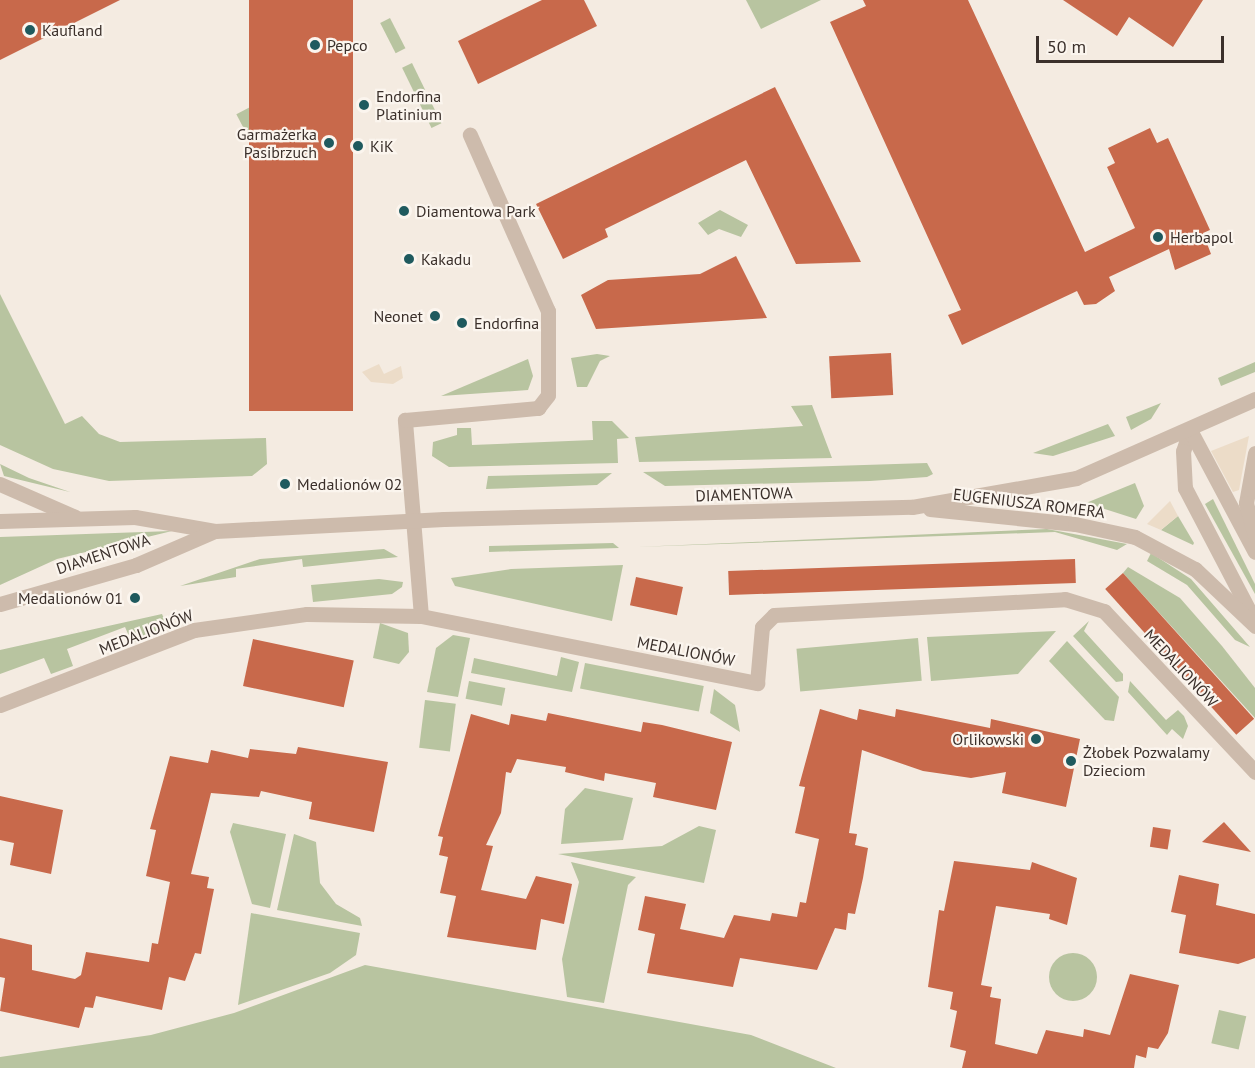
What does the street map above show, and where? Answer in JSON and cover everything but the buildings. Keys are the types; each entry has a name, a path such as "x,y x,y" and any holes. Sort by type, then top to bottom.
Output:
{"street":[{"path":"421,616 415,520 405,420 538,408 548,395 548,311 470,135"},
{"name":"DIAMENTOWA","path":"0,521 135,517 215,531 415,520 912,507 1076,478 1190,430 1255,399"},
{"path":"1190,430 1255,552"},
{"name":"EUGENIUSZA ROMERA","path":"1190,430 1183,451 1185,488 1255,624"},
{"path":"1255,453 1246,503 1255,536"},
{"path":"0,484 78,519"},
{"name":"EUGENIUSZA ROMERA","path":"912,507 1074,524 1135,537 1195,569 1255,624"},
{"name":"DIAMENTOWA","path":"0,604 136,565 215,531"},
{"name":"MEDALIONÓW","path":"0,705 194,630 307,614 421,616 757,683 762,627 774,615 1065,599 1088,602 1104,611 1255,772"}],"green space":[{"path":"746,0 821,0 761,29"},
{"path":"390,18 405,48 396,53 380,23"},
{"path":"412,63 441,123 431,128 402,68"},
{"path":"269,97 279,116 246,133 236,114"},
{"path":"720,210 748,225 741,237 719,229 708,235 698,223"},
{"path":"274,283 293,322 280,328 261,289"},
{"path":"0,294 65,424 82,416 99,434 120,442 266,438 267,464 252,476 109,481 53,469 0,445"},
{"path":"597,354 610,356 600,361 587,387 577,387 571,358"},
{"path":"528,359 533,376 528,390 441,396"},
{"path":"1255,362 1255,372 1221,386 1218,378"},
{"path":"1161,403 1151,419 1131,430 1126,417"},
{"path":"812,405 832,458 639,462 635,437 803,426 791,406"},
{"path":"592,421 612,421 629,438 617,439 618,463 449,467 432,456 433,442 457,435 457,428 471,428 472,445 593,440"},
{"path":"1108,424 1115,436 1053,456 1033,453"},
{"path":"927,463 933,474 927,477 870,481 665,486 643,472"},
{"path":"0,464 29,478 70,492 4,476"},
{"path":"612,473 597,485 486,489 488,476"},
{"path":"1135,483 1144,506 1136,519 1086,503"},
{"path":"1213,499 1255,584 1255,594 1205,504"},
{"path":"1178,516 1194,543 1193,545 1161,530"},
{"path":"1047,529 1127,544 1117,550 1055,532 636,547"},
{"path":"172,531 57,559 0,585 0,537"},
{"path":"613,543 619,548 489,552 489,546"},
{"path":"384,549 398,557 303,567 302,559 236,569 236,577 180,586 260,559"},
{"path":"1151,553 1191,579 1250,647 1235,640 1187,585 1147,561"},
{"path":"623,565 612,621 455,586 451,578 511,569"},
{"path":"1128,567 1180,598 1222,646 1255,688 1255,718 1123,573"},
{"path":"379,579 403,582 402,587 392,594 313,602 311,585"},
{"path":"162,614 168,628 132,643 125,627 67,649 73,666 51,674 44,658 0,674 0,650"},
{"path":"1089,621 1084,631 1123,674 1123,681 1116,682 1073,636"},
{"path":"380,623 408,633 409,652 399,664 373,658"},
{"path":"1056,631 1018,674 931,681 927,637"},
{"path":"453,635 470,638 458,697 427,692 436,648"},
{"path":"918,638 922,681 800,691 796,649"},
{"path":"1067,641 1119,697 1114,721 1105,720 1049,661"},
{"path":"561,657 579,662 572,692 471,673 474,658 557,676"},
{"path":"585,663 704,686 699,712 580,689"},
{"path":"469,681 505,688 502,706 466,699"},
{"path":"1130,681 1166,720 1178,710 1184,716 1188,726 1183,739 1172,729 1167,735 1128,692"},
{"path":"714,689 735,705 740,732 710,713"},
{"path":"425,700 456,704 450,751 419,748"},
{"path":"585,788 633,798 623,840 561,844 565,809"},
{"path":"233,823 286,834 270,908 252,904 230,832"},
{"path":"699,826 716,830 704,883 558,854 662,846"},
{"path":"294,834 316,842 320,883 336,904 360,918 362,926 277,910"},
{"path":"571,862 636,877 628,885 604,1003 567,997 562,959 579,882"},
{"path":"251,913 360,933 356,955 330,973 238,1005"},
{"path":"1068,953 1078,953 1093,963 1097,977 1093,991 1087,997 1078,1001 1068,1001 1053,991 1049,982 1049,972 1059,957"},
{"path":"365,965 751,1035 836,1068 0,1068 0,1057 151,1035 234,1013"},
{"path":"1219,1010 1246,1016 1239,1049 1211,1043"}],"shaded area":[{"path":"279,116 285,129 250,145 245,132"},
{"path":"379,364 384,374 401,366 403,378 393,384 371,382 362,372"},
{"path":"1249,436 1239,490 1233,492 1211,451"},
{"path":"1170,501 1178,516 1161,530 1147,524"}],"place":[{"name":"Kaufland","path":"30,30"},
{"name":"Pepco","path":"315,45"},
{"name":"Endorfina Platinium","path":"364,105"},
{"name":"Garmażerka Pasibrzuch","path":"329,143"},
{"name":"KiK","path":"358,146"},
{"name":"Diamentowa Park","path":"404,211"},
{"name":"Herbapol","path":"1158,237"},
{"name":"Kakadu","path":"409,259"},
{"name":"Neonet","path":"435,316"},
{"name":"Endorfina","path":"462,323"},
{"name":"Medalionów 02","path":"285,484"},
{"name":"Medalionów 01","path":"135,598"},
{"name":"Orlikowski","path":"1036,739"},
{"name":"Żłobek Pozwalamy Dzieciom","path":"1071,761"}]}
